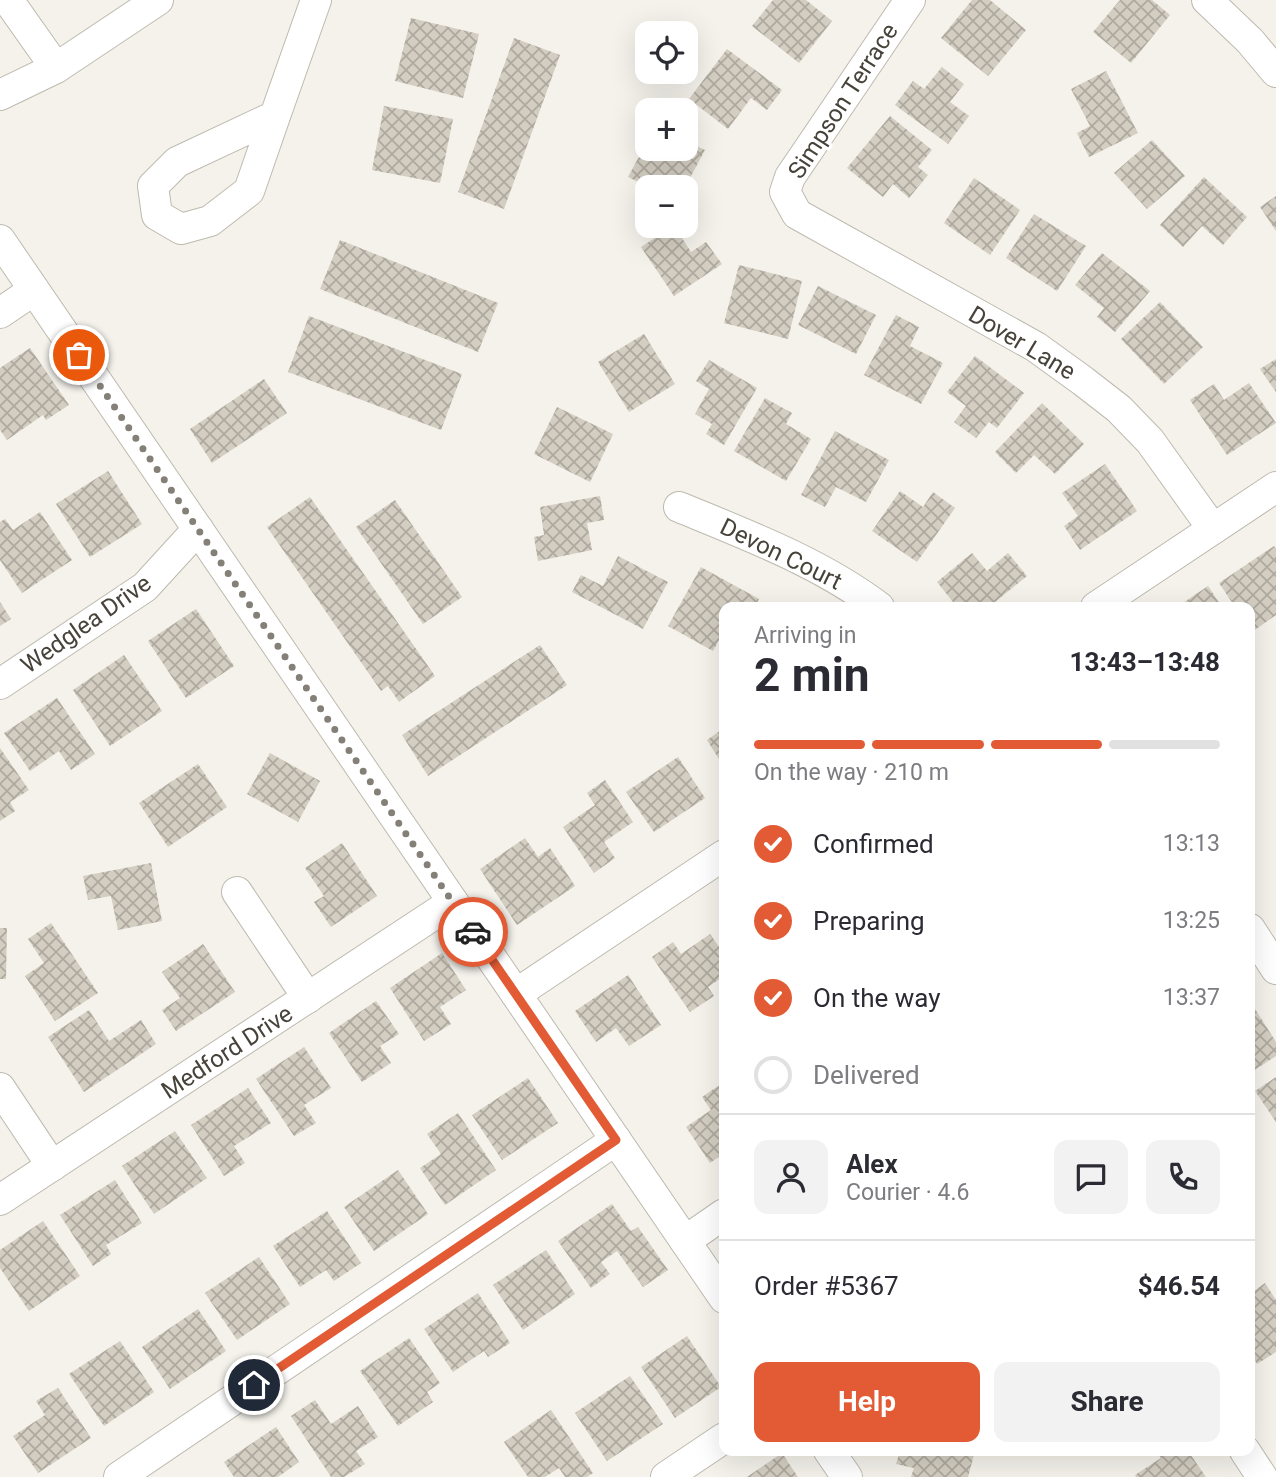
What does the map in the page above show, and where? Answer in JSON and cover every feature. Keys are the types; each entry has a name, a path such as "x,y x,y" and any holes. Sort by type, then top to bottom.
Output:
{"street":[{"path":"8,0 56,68"},
{"path":"0,96 56,68 158,0"},
{"path":"275,116 316,0"},
{"name":"Simpson Terrace","path":"790,205 785,192 790,177 910,0"},
{"path":"1207,0 1250,41 1276,72"},
{"name":"Dover Lane","path":"790,205 797,214 1036,347 1083,381 1119,409 1150,441 1213,529"},
{"path":"0,240 719,1291"},
{"path":"0,313 34,290"},
{"path":"1104,602 1276,487"},
{"name":"Devon Court","path":"679,507 816,567 871,602"},
{"name":"Wedglea Drive","path":"0,684 145,587 198,529"},
{"path":"516,994 719,858"},
{"path":"237,892 308,998"},
{"name":"Medford Drive","path":"0,1200 453,902"},
{"path":"1255,937 1276,969"},
{"path":"0,1088 52,1166"},
{"path":"119,1477 616,1140"},
{"path":"685,1241 719,1217"},
{"path":"666,1477 719,1441"},
{"path":"832,1456 847,1477"},
{"path":"1248,1456 1262,1477"}],"building":[{"path":"773,0 806,0 832,21 799,63 752,26"},
{"path":"972,0 990,0 1026,30 988,76 941,38"},
{"path":"1120,0 1152,0 1170,15 1131,63 1093,32"},
{"path":"411,18 479,34 463,98 395,81"},
{"path":"514,38 560,55 504,209 458,192"},
{"path":"727,49 782,90 767,110 751,98 728,129 698,106 698,98 690,98"},
{"path":"942,67 964,84 950,102 969,116 948,144 895,105 913,81 924,89"},
{"path":"1106,71 1138,133 1089,157 1077,133 1090,126 1071,89"},
{"path":"384,106 453,119 440,183 372,170"},
{"path":"890,116 932,150 918,167 928,175 909,198 893,184 883,197 847,168"},
{"path":"1152,140 1185,176 1147,209 1114,173"},
{"path":"698,147 705,150 691,175 635,175 635,180 628,177 637,161 698,161"},
{"path":"1204,177 1247,217 1223,245 1202,226 1183,247 1160,225"},
{"path":"974,178 1020,210 990,255 944,223"},
{"path":"1276,196 1276,231 1260,207"},
{"path":"1034,214 1086,246 1057,291 1006,258"},
{"path":"655,238 682,238 691,252 706,242 722,264 674,296 641,247"},
{"path":"340,240 498,303 478,352 320,289"},
{"path":"1102,253 1150,291 1115,332 1097,317 1104,308 1075,285"},
{"path":"739,265 802,281 788,339 724,323"},
{"path":"818,286 876,315 856,354 798,325"},
{"path":"1160,302 1203,347 1164,384 1121,339"},
{"path":"896,315 919,327 910,346 943,363 921,404 864,375"},
{"path":"309,316 462,374 441,430 288,372"},
{"path":"644,334 675,384 629,412 598,362"},
{"path":"30,348 69,405 46,420 43,415 7,440 0,430 0,368"},
{"path":"975,356 1024,393 997,428 989,422 976,438 954,422 966,406 947,392"},
{"path":"1276,359 1276,392 1260,369"},
{"path":"709,360 757,388 724,445 706,434 712,424 695,414 709,389 696,381"},
{"path":"264,379 287,413 212,463 190,429"},
{"path":"1249,383 1276,423 1227,455 1190,400 1214,384 1224,400"},
{"path":"765,398 792,413 786,424 811,439 786,481 734,451"},
{"path":"1042,403 1084,444 1055,474 1034,455 1016,473 995,452"},
{"path":"557,407 613,434 590,482 534,454"},
{"path":"835,431 889,460 866,502 836,487 825,507 801,495"},
{"path":"1105,464 1137,511 1080,550 1064,526 1078,516 1062,493"},
{"path":"108,471 142,524 90,557 56,504"},
{"path":"900,491 923,507 933,492 955,508 917,562 872,531"},
{"path":"600,496 604,520 587,523 592,550 538,561 534,537 544,535 540,507"},
{"path":"310,497 435,676 399,702 388,686 381,691 267,527"},
{"path":"395,500 462,597 423,624 356,527"},
{"path":"40,512 72,560 22,593 0,560 0,522 5,519 13,530"},
{"path":"1274,546 1276,549 1276,615 1255,630 1255,602 1232,602 1219,583"},
{"path":"972,553 987,571 1008,553 1027,576 995,602 953,602 937,582"},
{"path":"618,556 668,582 643,629 572,592 581,575 603,586"},
{"path":"701,567 759,599 758,602 719,602 719,640 713,651 668,626"},
{"path":"1208,586 1219,602 1184,602"},
{"path":"0,602 11,619 0,626"},
{"path":"196,609 234,666 186,698 148,641"},
{"path":"540,645 567,685 428,776 402,735"},
{"path":"124,655 162,711 110,746 73,690"},
{"path":"57,698 95,754 71,770 59,751 30,771 4,733"},
{"path":"719,732 719,759 707,740"},
{"path":"0,748 29,790 10,802 15,811 0,821"},
{"path":"270,753 320,781 298,822 247,794"},
{"path":"678,757 705,798 654,832 626,792"},
{"path":"198,764 227,807 168,847 139,803"},
{"path":"605,780 633,822 604,842 615,858 594,873 563,827 595,805 587,793"},
{"path":"525,838 538,857 550,848 575,886 517,925 480,869"},
{"path":"342,843 377,896 331,927 314,902 324,896 305,868"},
{"path":"151,863 162,921 118,930 111,896 88,900 83,876"},
{"path":"51,923 98,993 55,1021 25,976 44,963 28,939"},
{"path":"0,928 7,928 6,979 0,979"},
{"path":"710,934 719,947 719,979 708,987 714,996 690,1012 652,957 673,942 681,954"},
{"path":"203,944 235,992 176,1031 162,1010 180,998 162,972"},
{"path":"442,953 466,990 440,1007 451,1024 424,1041 390,988"},
{"path":"628,975 661,1025 629,1046 616,1028 596,1042 575,1011"},
{"path":"376,1001 399,1034 380,1046 391,1063 362,1082 329,1033"},
{"path":"1255,1009 1276,1042 1276,1056 1255,1070"},
{"path":"89,1010 109,1041 141,1020 156,1044 84,1092 48,1037"},
{"path":"304,1047 331,1088 304,1105 316,1123 294,1136 256,1079"},
{"path":"1276,1077 1276,1122 1255,1091"},
{"path":"528,1078 558,1123 502,1160 472,1115"},
{"path":"719,1085 719,1157 710,1163 686,1127 711,1110 702,1097"},
{"path":"248,1088 271,1123 234,1146 245,1163 224,1176 191,1125"},
{"path":"458,1113 496,1170 445,1205 420,1168 441,1154 427,1134"},
{"path":"175,1131 207,1178 154,1214 122,1166"},
{"path":"398,1170 428,1214 374,1251 344,1207"},
{"path":"115,1180 142,1223 106,1245 111,1254 93,1266 60,1215"},
{"path":"612,1204 631,1231 638,1227 668,1270 643,1287 617,1251 601,1262 610,1274 591,1288 558,1241"},
{"path":"327,1211 361,1263 334,1281 326,1270 300,1287 273,1246"},
{"path":"43,1221 80,1276 29,1311 0,1268 0,1250"},
{"path":"546,1250 575,1294 523,1330 493,1285"},
{"path":"259,1257 290,1304 237,1340 205,1293"},
{"path":"1265,1283 1276,1300 1276,1352 1257,1364 1255,1361 1255,1290"},
{"path":"478,1293 510,1343 488,1357 484,1351 453,1372 424,1329"},
{"path":"198,1309 226,1351 170,1389 142,1347"},
{"path":"687,1336 719,1384 719,1388 675,1418 641,1367"},
{"path":"409,1338 440,1383 427,1392 433,1402 398,1426 360,1371"},
{"path":"120,1341 154,1392 104,1426 69,1374"},
{"path":"630,1376 663,1424 607,1461 575,1413"},
{"path":"58,1388 91,1438 38,1473 13,1436 45,1415 36,1401"},
{"path":"315,1400 331,1424 358,1406 378,1437 356,1451 365,1464 344,1477 331,1477 291,1416"},
{"path":"551,1410 593,1473 587,1477 565,1477 559,1468 545,1477 528,1477 504,1442"},
{"path":"276,1427 299,1462 278,1477 234,1477 224,1462"},
{"path":"778,1456 784,1456 798,1477 747,1477"},
{"path":"898,1456 974,1456 968,1477 911,1477 914,1468 896,1464"},
{"path":"1160,1456 1191,1456 1206,1477 1136,1477 1135,1475 1161,1458"}],"way so far":[{"path":"79,355 473,932"}],"route":[{"path":"254,1385 616,1140 473,932"}]}
